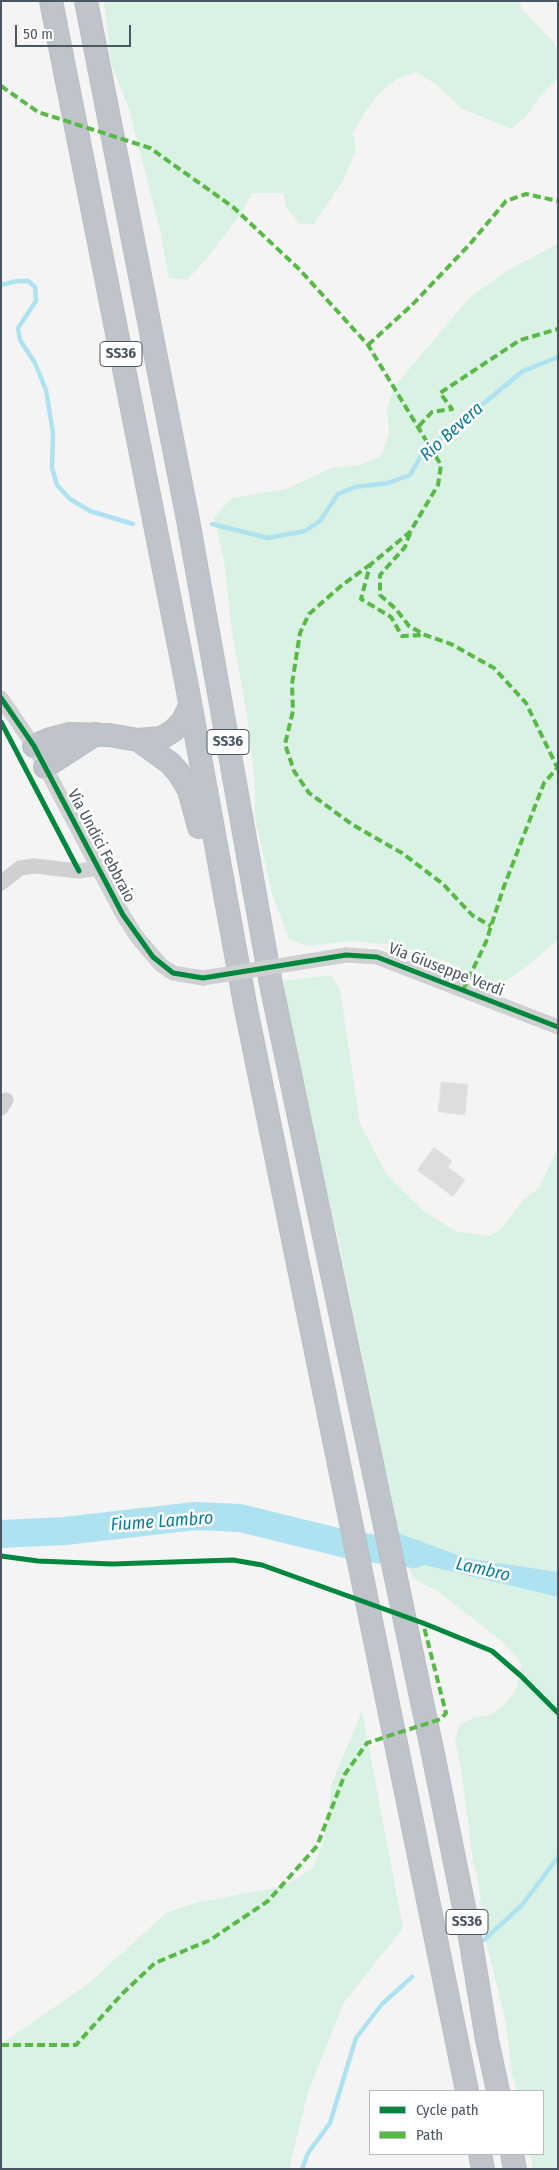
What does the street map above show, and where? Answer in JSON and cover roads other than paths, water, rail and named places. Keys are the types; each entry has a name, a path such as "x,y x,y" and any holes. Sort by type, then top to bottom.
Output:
{"highway":[{"name":"SS36","path":"51,1 190,706 245,1004 468,2090"},
{"name":"SS36","path":"86,1 188,520 270,984 376,1481 470,1937 487,2040 498,2090"},
{"path":"34,746 69,734 96,734 138,740 161,738 173,731 182,722 190,706"},
{"path":"45,767 96,734"},
{"path":"138,740 170,763 189,790 196,814 224,950 245,1004"},
{"path":"479,2155 481,2169"},
{"path":"512,2155 515,2169"}],"street":[{"name":"Via Undici Febbraio","path":"1,698 34,746 123,915 153,957 173,973 203,978"},
{"path":"1,883 20,868 34,866 79,871 99,868"},
{"name":"Via Giuseppe Verdi","path":"203,978 346,955 377,958 558,1027"}],"water":[{"name":"Lambro","path":"398,1533 466,1558 558,1572 558,1597 403,1560"}],"waterway":[{"name":"Rio Bevera","path":"1,285 17,281 28,281 35,287 36,301 18,328 20,340 35,363 46,390 53,433 52,468 57,485 70,499 90,511 133,524"},
{"name":"Rio Bevera","path":"212,524 268,538 305,531 320,521 338,494 355,487 388,483 410,475 422,454 523,371 558,357"},
{"name":"Fiume Lambro","path":"1,1534 65,1531 195,1516 240,1518 354,1546 415,1554"},
{"path":"484,1940 522,1905 558,1857"},
{"path":"302,2169 308,2153 330,2123 356,2038 382,2004 412,1977"}]}
